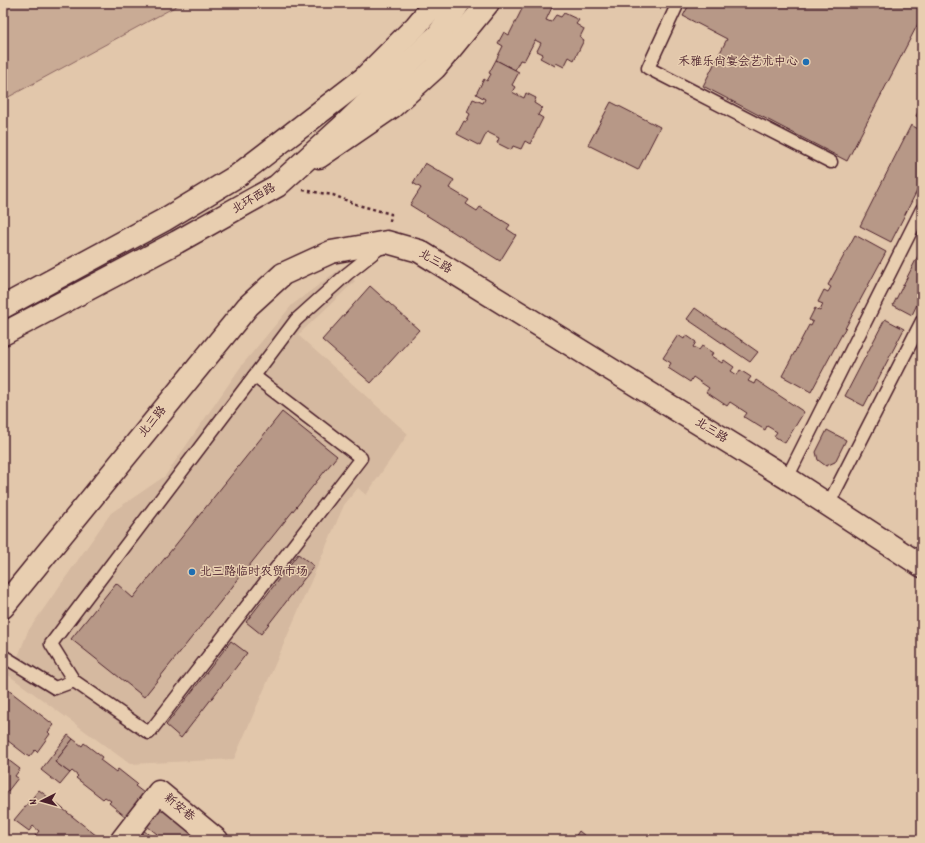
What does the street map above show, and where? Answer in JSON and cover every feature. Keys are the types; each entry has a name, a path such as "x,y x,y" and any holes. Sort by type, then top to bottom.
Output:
{"main road":[{"path":"3,307 164,220 237,176 362,79 416,26 435,3"},
{"name":"北环西路","path":"3,334 177,242 277,186 342,127 438,35 459,3"},
{"path":"277,186 392,107 435,68 488,3"},
{"name":"北三路","path":"3,607 248,306 283,274 317,258 331,252 387,242 419,251 787,478 922,566"},
{"name":"新安巷","path":"122,840 159,792 217,840"}],"lane":[{"path":"678,3 648,68 830,162"},
{"path":"787,478 922,209"},
{"path":"254,376 361,458 150,733 74,681 51,644 296,320 347,274 387,242"},
{"path":"828,505 922,321"},
{"path":"3,656 55,688 74,681"}],"path":[{"path":"277,186 333,195 358,205 391,214 387,242"}],"shaded area":[{"path":"3,3 182,3 3,100"},
{"name":"北三路临时农贸市场","path":"341,268 355,281 298,335 408,434 366,495 358,488 344,505 234,759 130,764 7,674 19,654 28,631 111,513 165,476 242,365 292,305"}],"building":[{"path":"525,3 554,3 546,20 551,22 556,15 561,17 564,13 579,20 576,24 584,29 580,37 584,40 574,60 569,57 564,67 556,63 555,66 540,58 543,54 537,51 541,43 535,40 524,61 520,60 515,70 496,60 503,46 498,43 504,32 509,35"},
{"name":"禾雅乐尚宴会艺术中心","path":"690,3 922,3 922,16 847,161 703,86 727,39 683,16"},
{"path":"496,60 519,72 512,85 515,87 512,92 524,98 526,93 536,98 534,103 542,108 538,115 543,118 530,144 525,141 521,149 513,146 511,150 497,143 499,138 487,132 480,146 457,134 464,121 466,122 470,114 467,112 473,99 483,103 485,99 476,94 484,79 487,81 491,74 489,73"},
{"path":"611,102 660,127 638,170 588,145"},
{"path":"922,104 922,119 916,116"},
{"path":"911,125 922,131 922,181 891,242 860,226"},
{"path":"425,163 454,180 449,188 469,200 466,204 477,211 480,207 510,225 507,229 516,235 500,261 410,205 421,188 413,183"},
{"path":"855,235 886,252 811,392 782,376 809,325 811,326 813,322 809,320 815,308 820,311 823,304 818,302 824,290 828,292 831,287 828,285"},
{"path":"922,248 922,294 912,315 893,305"},
{"path":"370,286 419,330 371,383 322,340"},
{"path":"695,308 758,352 750,362 687,319"},
{"path":"885,319 904,329 864,406 845,396"},
{"path":"678,335 684,339 686,335 696,342 693,347 699,350 702,346 713,353 711,356 722,363 724,360 734,367 731,371 737,375 740,370 751,377 748,381 754,384 756,380 804,412 785,443 774,436 777,432 767,426 765,430 744,417 747,413 730,402 727,406 706,392 709,388 693,377 690,382 668,368 671,363 663,358"},
{"path":"282,412 337,456 144,697 71,639 116,583 133,598"},
{"path":"827,430 846,440 835,462 826,466 818,460 816,452"},
{"path":"298,554 314,566 261,634 246,622"},
{"path":"231,641 247,653 181,738 166,725"},
{"path":"3,686 54,725 48,732 50,734 37,752 35,750 29,757 3,737"},
{"path":"68,735 73,739 55,762 70,773 60,785 41,770"},
{"path":"73,739 82,746 84,743 102,757 100,760 116,772 118,769 137,784 135,786 144,793 126,817 109,803 111,801 105,797 103,799 76,778 78,776 72,771 70,773 55,762"},
{"path":"3,756 20,769 15,776 18,778 4,796"},
{"path":"39,790 102,840 39,840 35,836 39,831 33,826 29,831 14,820"},
{"path":"160,808 201,840 135,840 143,830 153,838 157,834 147,826"},
{"path":"579,831 590,840 573,840"}],"place":[{"name":"禾雅乐尚宴会艺术中心","path":"806,62"},
{"name":"北三路临时农贸市场","path":"192,572"}]}
